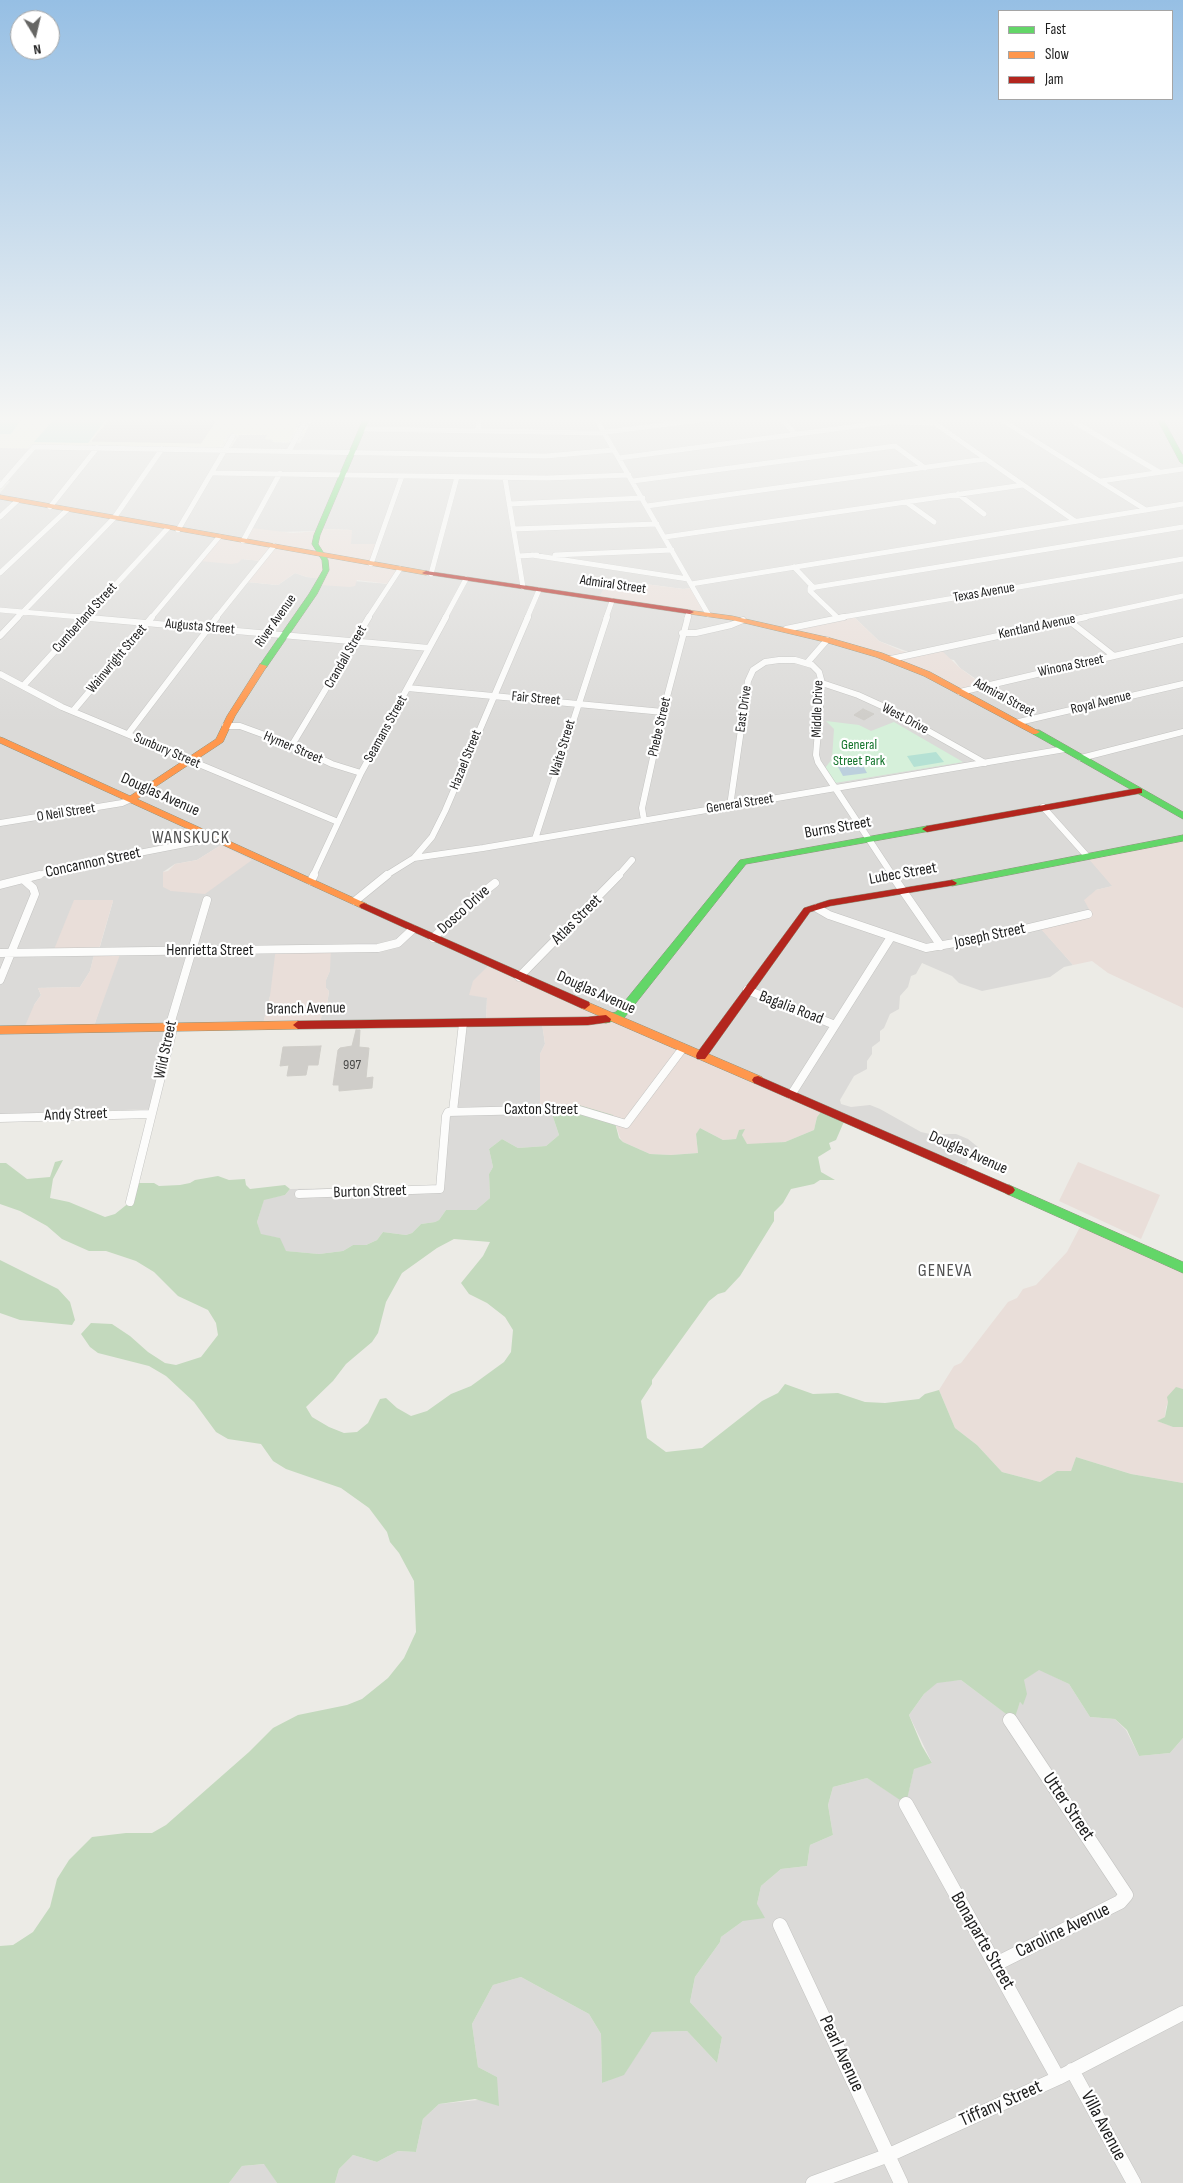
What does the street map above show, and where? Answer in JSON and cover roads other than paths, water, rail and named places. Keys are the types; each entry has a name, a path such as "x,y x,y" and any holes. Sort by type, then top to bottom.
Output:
{"main road":[{"name":"Admiral Street","path":"119,519 400,569 708,614 786,629 827,640 891,659 927,674 1019,722 1183,816"},
{"name":"River Avenue","path":"131,799 220,740 225,726 284,634 313,594 324,574 325,560 315,544 324,519"},
{"name":"Douglas Avenue","path":"0,740 355,901 413,930 945,1161 1183,1268"},
{"name":"Burns Street","path":"613,1018 620,1015 743,862 1139,791"},
{"name":"Lubec Street","path":"701,1056 747,990 807,910 838,902 904,892 1086,855 1183,838"},
{"name":"Branch Avenue","path":"0,1030 588,1021 613,1018"}],"street":[{"path":"0,573 58,519"},
{"path":"0,636 113,519"},
{"name":"Cumberland Street","path":"23,686 86,616 173,529 180,519"},
{"path":"243,541 255,519"},
{"path":"370,564 386,519"},
{"path":"431,574 446,519"},
{"path":"511,519 524,587"},
{"path":"654,519 708,614"},
{"path":"665,537 790,519"},
{"path":"930,519 934,522"},
{"path":"532,556 689,581 794,567 1089,519"},
{"path":"513,529 657,524"},
{"path":"812,589 1183,526"},
{"name":"Wainwright Street","path":"73,712 219,537"},
{"path":"128,734 208,628 274,546"},
{"path":"518,556 672,550"},
{"name":"Texas Avenue","path":"786,629 838,618 1183,559"},
{"path":"794,567 838,618"},
{"name":"Crandall Street","path":"292,745 316,708 354,640 400,569"},
{"name":"Seamans Street","path":"311,881 361,773 466,579"},
{"name":"Hazael Street","path":"355,901 388,874 414,858 432,836 445,810 539,590"},
{"name":"Kentland Avenue","path":"891,659 1183,596"},
{"name":"Waite Street","path":"535,839 577,703 612,601"},
{"name":"Augusta Street","path":"0,610 86,616 429,648"},
{"name":"Phebe Street","path":"644,820 642,808 682,633 689,612"},
{"path":"682,633 705,631 743,620"},
{"path":"1068,620 1114,656"},
{"name":"Middle Drive","path":"827,640 807,663 818,670 822,683 816,755 822,770 941,946"},
{"name":"Winona Street","path":"960,692 1183,640"},
{"name":"East Drive","path":"730,806 748,682 753,670 761,664 778,660 795,660 807,663"},
{"name":"Sunbury Street","path":"0,674 73,712 338,822"},
{"name":"West Drive","path":"822,683 858,695 893,711 985,763"},
{"name":"Royal Avenue","path":"1019,722 1183,684"},
{"name":"Fair Street","path":"408,688 664,712"},
{"name":"Hymer Street","path":"225,726 240,726 292,745 332,764 361,773"},
{"path":"1081,758 1183,732"},
{"name":"General Street","path":"414,858 1066,749"},
{"name":"O Neil Street","path":"0,824 122,803 131,799"},
{"path":"1043,807 1086,855"},
{"name":"Concannon Street","path":"0,884 24,880 57,869 216,838"},
{"name":"Atlas Street","path":"519,977 608,888 632,860"},
{"path":"0,980 35,894 33,888 24,880"},
{"name":"Dosco Drive","path":"433,938 495,883"},
{"name":"Wild Street","path":"130,1202 172,1028 171,1021 207,900"},
{"name":"Joseph Street","path":"817,908 829,915 926,948 1000,935 1088,914"},
{"name":"Henrietta Street","path":"0,953 378,948 398,943 413,930"},
{"path":"791,1095 892,938"},
{"name":"Bagalia Road","path":"747,990 835,1025"},
{"path":"453,1111 463,1023"},
{"name":"Caxton Street","path":"453,1111 576,1109 626,1124 683,1048"},
{"name":"Burton Street","path":"300,1194 440,1189 446,1116 448,1112 453,1111"},
{"name":"Andy Street","path":"0,1118 151,1114"},
{"name":"Utter Street","path":"1010,1720 1126,1895"},
{"name":"Bonaparte Street","path":"906,1804 1058,2078"},
{"name":"Caroline Avenue","path":"996,1964 1120,1902 1126,1895"},
{"name":"Pearl Avenue","path":"780,1925 901,2183"},
{"name":"Tiffany Street","path":"813,2183 889,2155 1058,2078 1183,2013"},
{"name":"Villa Avenue","path":"1072,2070 1134,2183"}],"water":[{"path":"860,760 867,773 843,776 838,767 840,763"}],"district":[{"name":"WANSKUCK","path":"191,838"},
{"name":"GENEVA","path":"945,1271"}],"park label":[{"name":"General Street Park","path":"859,754"}]}
